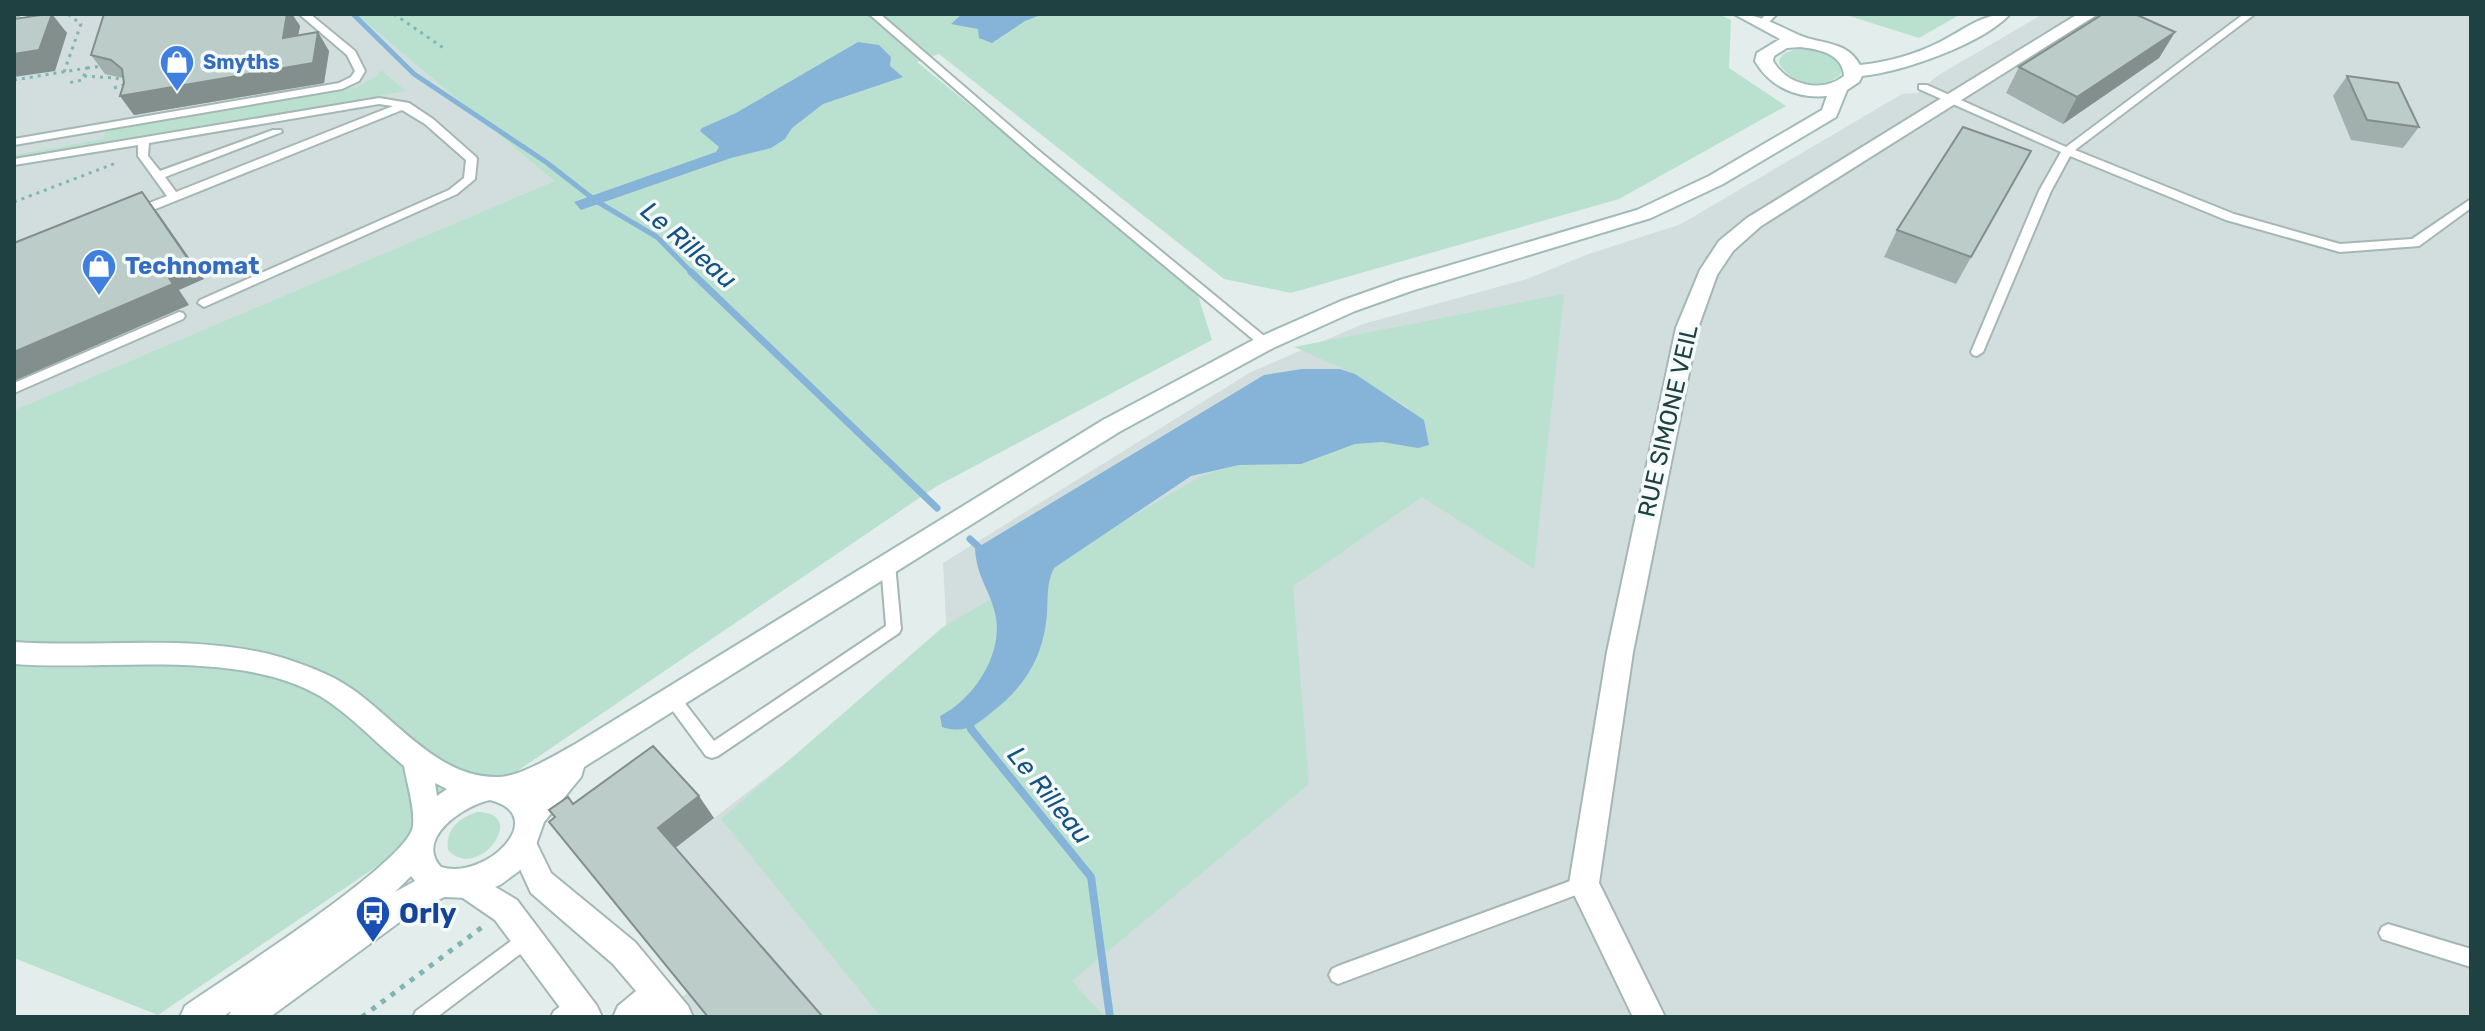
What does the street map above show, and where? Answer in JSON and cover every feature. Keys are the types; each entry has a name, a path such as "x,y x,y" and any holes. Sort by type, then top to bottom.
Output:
{"main road":[{"path":"1854,71 1881,70 1936,53 2002,14"},
{"name":"RUE SIMONE VEIL","path":"1584,884 1620,652 1658,460 1687,328 1707,275 1726,246 1754,222 1948,99 2090,14"},
{"path":"1757,17 1764,41 1772,47 1800,42 1822,45 1841,55 1911,61"},
{"path":"1757,17 1800,42"},
{"path":"1772,47 1764,61 1774,77 1816,91 1839,88 1853,78 1854,71 1841,55"},
{"path":"1794,86 1805,117 1799,132"},
{"path":"196,1017 378,889 448,803 540,776 587,752 1111,426 1265,343 1348,306 1407,285 1644,214 1716,180 1830,113 1839,88"},
{"path":"14,653 53,657 214,657 268,666 315,681 360,708 417,759 490,789 523,798 527,831 541,883 624,953 667,1005 629,1017"},
{"path":"244,1017 374,922 453,883 499,870 527,831 552,787 587,752"},
{"path":"417,759 425,873 453,883 506,910 574,1013"},
{"path":"1584,884 1649,1017"}],"lane":[{"path":"14,22 36,14"},
{"path":"14,142 342,86 355,79 360,71 351,53 304,14"},
{"path":"874,14 1034,152 1265,343"},
{"path":"1977,352 2045,191 2067,151 2250,14"},
{"path":"1923,87 2067,151 2230,217 2340,248 2415,243 2471,203"},
{"path":"14,162 379,101 405,105 472,159 472,173 464,185 453,192 204,303"},
{"path":"130,215 405,105"},
{"path":"158,176 277,132"},
{"path":"144,140 143,156 174,197"},
{"path":"14,388 179,316"},
{"path":"672,698 712,751 894,629 888,564"},
{"path":"1338,975 1584,884"},
{"path":"2388,933 2471,958"},
{"path":"422,1017 526,939"}],"path":[{"path":"394,14 445,49"},
{"path":"64,72 81,24 69,15"},
{"path":"14,80 107,65"},
{"path":"68,83 82,80 87,68"},
{"path":"84,76 116,78 128,83 114,88"},
{"path":"14,202 122,160"},
{"path":"362,1017 506,910"}],"shaded area":[{"path":"14,14 356,14 554,181 14,410"},
{"path":"2043,14 2471,14 2471,1017 660,1017 688,992 574,839 714,818 947,639 943,563 1251,372 1363,324 1527,279 1586,255 1681,224 1902,94 1918,93 1937,76"}],"green space":[{"path":"356,14 1718,14 1731,20 1729,68 1786,106 1619,199 1291,293 1224,279 939,54 917,62 1196,289 1212,340 937,486 158,1015 14,958 14,410 554,181"},
{"path":"1843,14 1961,14 1919,38"},
{"path":"1799,49 1831,56 1842,71 1832,80 1815,84 1790,76 1779,63 1780,59 1783,54"},
{"path":"381,70 406,91 14,159 14,155 103,139 106,130 357,87 377,76"},
{"path":"1564,294 1534,569 1422,497 1293,586 1309,784 1072,981 1105,1017 881,1017 721,819 943,627 1203,475 1239,465 1301,464 1355,444 1382,442 1418,448 1408,407 1355,374 1294,347"},
{"path":"477,812 492,815 499,823 499,833 484,852 472,858 460,858 448,850 451,830 459,821"}],"water":[{"path":"962,14 1043,14 1025,21 992,43 979,38 978,29 951,24"},
{"path":"858,42 879,45 891,57 890,66 903,77 823,104 771,148 731,158 581,210 574,202 716,152 719,147 700,131 702,128 736,113"},
{"path":"1302,369 1340,369 1355,374 1424,420 1429,445 1418,448 1382,442 1355,444 1301,464 1239,465 1191,476 1054,568 1048,588 1047,616 1040,650 1021,684 975,725 957,730 942,727 940,716 975,687 991,659 995,644 995,613 978,568 975,549 1264,375"}],"building":[{"path":"52,14 39,50 14,54 14,19"},
{"path":"104,14 287,14 283,38 318,32 313,63 120,96 124,83 122,69 111,60 91,55"},
{"path":"2103,14 2135,14 2175,32 2077,97 2019,67"},
{"path":"2347,76 2398,83 2419,127 2367,120"},
{"path":"1963,127 2031,151 1971,257 1897,230"},
{"name":"Technomat","path":"142,192 188,259 163,269 173,284 14,352 14,243"},
{"path":"653,746 699,796 658,828 823,1017 708,1017 549,822 555,817 549,810 568,797 573,804"}],"waterway":[{"name":"Le Rilleau","path":"353,14 414,74 546,162 596,201 657,237 692,273"},
{"name":"Le Rilleau","path":"692,273 937,508"},
{"name":"Le Rilleau","path":"970,539 984,552"},
{"name":"Le Rilleau","path":"970,723 971,729 1091,877 1110,1017"}],"place":[{"name":"Smyths","path":"177,93"},
{"name":"Technomat","path":"99,297"},
{"name":"Orly","path":"373,944"}]}
